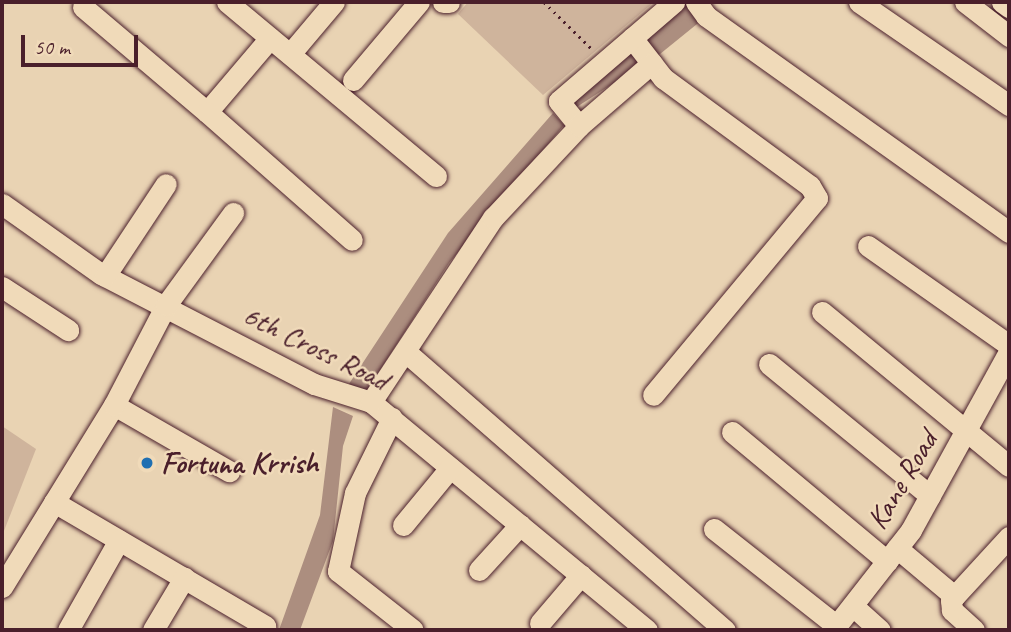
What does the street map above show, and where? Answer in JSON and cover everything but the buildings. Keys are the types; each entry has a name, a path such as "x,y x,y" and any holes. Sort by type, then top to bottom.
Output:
{"street":[{"path":"227,2 436,176"},
{"path":"290,54 334,2"},
{"path":"354,80 419,2"},
{"path":"443,2 449,2"},
{"path":"579,126 559,101 635,41 674,2"},
{"path":"859,2 1009,105"},
{"path":"965,2 1009,36"},
{"path":"1002,2 1009,7"},
{"path":"83,7 352,240"},
{"path":"701,9 1009,232"},
{"path":"207,113 270,38"},
{"path":"635,41 653,63 817,198 653,395"},
{"path":"357,398 407,353 427,309 493,218 579,126 653,63"},
{"path":"105,276 166,184"},
{"name":"6th Cross Road","path":"2,204 105,276 357,398 392,418 647,630"},
{"path":"2,587 114,405 166,305 233,213"},
{"path":"868,246 1009,345"},
{"path":"2,287 68,330"},
{"path":"822,312 1009,466"},
{"name":"Kane Road","path":"835,628 892,554 930,496 966,429 1002,384 1009,352"},
{"path":"407,353 725,630"},
{"path":"769,364 930,496"},
{"path":"114,405 229,471"},
{"path":"392,418 355,493 338,571 413,630"},
{"path":"732,432 892,554 954,596"},
{"path":"403,525 450,468"},
{"path":"54,502 265,626"},
{"path":"479,570 520,525"},
{"path":"715,529 835,628"},
{"path":"974,630 952,610 954,596 1009,537"},
{"path":"68,630 119,540"},
{"path":"540,623 581,575"},
{"path":"153,630 184,578"},
{"path":"853,606 880,630"}],"path":[{"path":"544,2 592,49 601,41"}],"shaded area":[{"path":"468,2 654,2 543,95 458,14"},
{"path":"686,6 699,22 659,55 646,39"},
{"path":"631,48 642,65 575,108 564,92"},
{"path":"553,113 564,125 449,263 364,395 345,390 448,233"},
{"path":"333,407 353,416 343,446 333,541 300,630 279,630 320,515"},
{"path":"2,426 36,449 2,536"}],"place":[{"name":"Fortuna Krrish","path":"147,463"}]}
